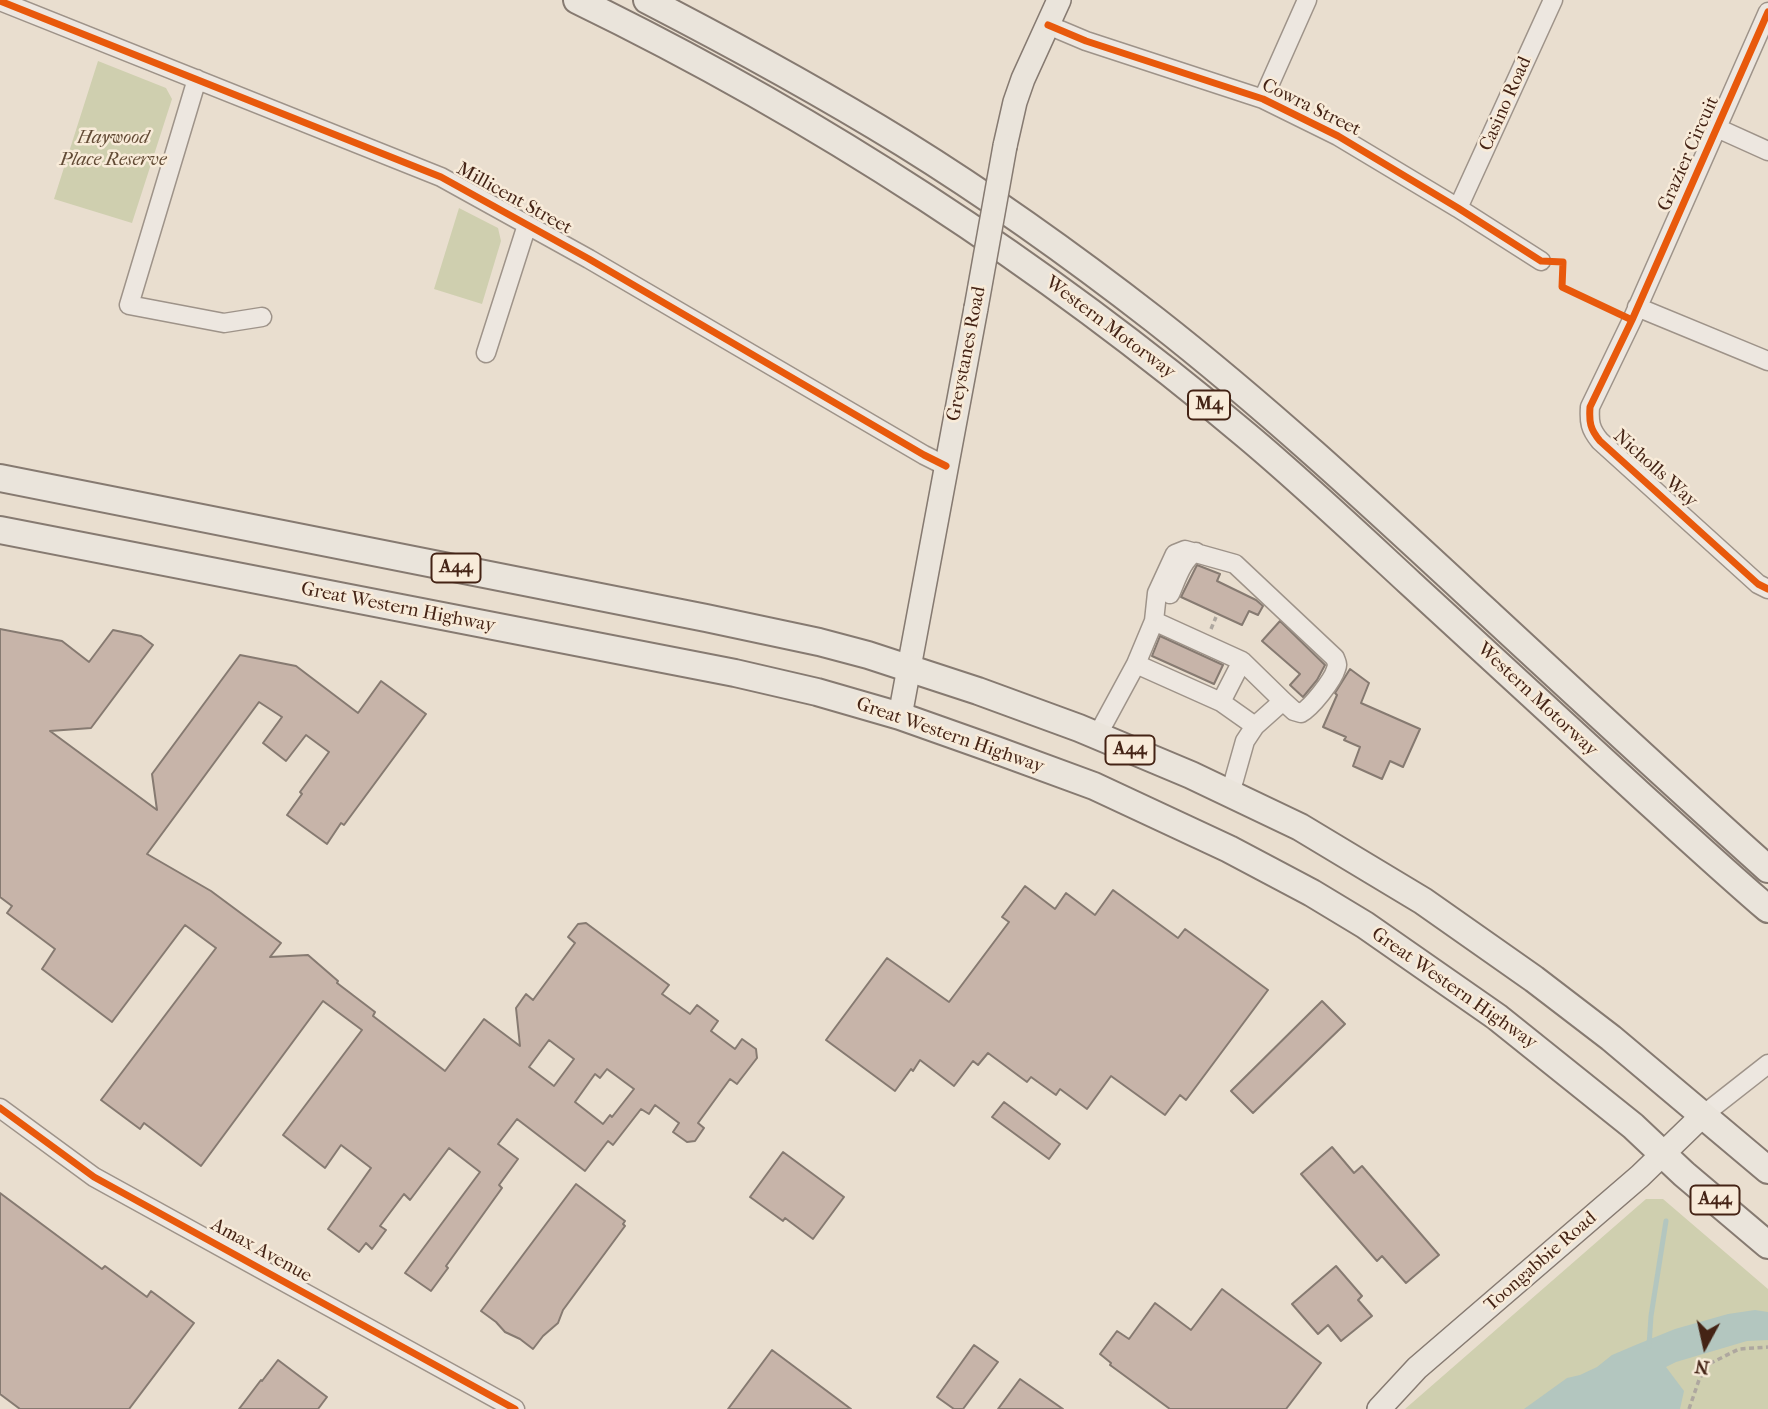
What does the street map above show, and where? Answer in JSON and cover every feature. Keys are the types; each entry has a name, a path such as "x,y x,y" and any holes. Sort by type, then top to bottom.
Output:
{"highway":[{"name":"Western Motorway","path":"577,0 698,62 823,133 1013,256 1102,321 1229,421 1321,501 1768,909"},
{"name":"Western Motorway","path":"647,0 726,41 904,144 1043,237 1155,320 1261,406 1327,465 1768,869"},
{"name":"A44","path":"0,478 819,642 876,657 978,691 1097,736 1300,827 1423,901 1534,979 1611,1038 1768,1170"},
{"name":"Great Western Highway","path":"0,530 735,673 817,692 900,716 1094,786 1229,849 1365,925 1497,1017 1623,1117 1684,1174 1768,1245"}],"main road":[{"name":"Greystanes Road","path":"900,716 1005,146 1019,90 1059,0"},
{"name":"Toongabbie Road","path":"1379,1409 1418,1368 1640,1176 1703,1115"}],"street":[{"path":"1263,99 1307,0"},
{"name":"Casino Road","path":"1458,208 1553,0"},
{"name":"Millicent Street","path":"0,1 441,177 589,259 946,466"},
{"name":"Grazier Circuit","path":"1637,307 1768,12"},
{"name":"Cowra Street","path":"1048,25 1086,41 1263,99 1338,136 1541,261"},
{"path":"197,79 129,305 224,323 262,317"},
{"path":"1717,128 1768,151"},
{"path":"486,353 527,225"},
{"path":"1637,307 1768,361"},
{"name":"Nicholls Way","path":"1637,307 1590,407 1589,420 1593,433 1758,584 1768,589"},
{"path":"1097,736 1136,664 1154,621 1157,593 1175,554 1179,551 1196,552 1235,564 1335,658 1337,667 1308,709 1297,712 1247,664 1154,621"},
{"path":"1221,702 1242,661"},
{"path":"1136,664 1221,702 1255,726"},
{"path":"1230,794 1245,741 1255,726 1283,701"},
{"path":"1703,1115 1768,1064"},
{"name":"Amax Avenue","path":"0,1108 94,1177 515,1409"}],"path":[{"path":"1689,1409 1707,1365 1739,1349 1768,1347"}],"green space":[{"name":"Haywood Place Reserve","path":"98,61 166,88 172,99 132,223 54,199"},
{"path":"459,208 498,228 501,241 482,304 434,289"},
{"path":"1646,1199 1663,1199 1768,1289 1768,1409 1405,1409"}],"shaded area":[{"path":"1755,1310 1768,1312 1768,1340 1747,1341 1666,1367 1684,1391 1680,1409 1524,1409 1567,1378 1597,1367 1612,1355 1675,1329 1728,1314"}],"building":[{"path":"1197,565 1220,574 1217,581 1256,600 1263,606 1258,615 1249,611 1242,625 1181,597"},
{"path":"1280,621 1325,665 1303,697 1290,685 1300,674 1262,641"},
{"path":"0,629 62,641 89,662 113,630 141,636 153,645 91,728 50,731 157,810 152,774 240,655 296,666 358,713 381,681 426,714 327,844 287,815 329,752 306,735 286,761 263,743 282,717 259,702 147,854 211,891 281,943 270,957 308,955 338,981 337,983 375,1012 373,1016 445,1071 484,1019 520,1046 516,1008 526,994 533,1000 575,943 568,937 578,924 586,923 669,985 662,994 690,1014 697,1005 718,1021 711,1031 735,1049 742,1039 756,1049 757,1058 737,1084 730,1079 698,1123 704,1128 695,1141 687,1142 673,1132 679,1123 655,1105 649,1114 641,1109 613,1145 608,1141 585,1171 517,1119 498,1144 518,1159 499,1185 502,1188 431,1291 405,1273 480,1172 449,1148 410,1200 404,1194 380,1226 386,1230 372,1249 366,1243 359,1252 328,1229 371,1168 341,1145 325,1168 283,1135 362,1030 323,1001 201,1166 144,1123 140,1129 101,1100 216,948 185,925 112,1022 42,969 55,949 7,913 12,906 0,897","holes":["549,1040 574,1059 554,1086 529,1067","607,1069 634,1089 603,1124 575,1102 595,1074 600,1078"]},
{"path":"1160,636 1223,665 1214,684 1152,656"},
{"path":"1350,669 1369,683 1361,703 1420,729 1403,767 1390,761 1382,779 1353,766 1360,747 1344,740 1346,737 1323,727 1337,695 1335,693"},
{"path":"1025,886 1055,909 1066,893 1095,915 1113,890 1178,938 1185,929 1268,990 1186,1100 1180,1095 1165,1115 1111,1076 1087,1109 1060,1089 1056,1095 1031,1077 1027,1082 988,1053 978,1065 973,1061 954,1086 920,1060 895,1091 826,1040 887,958 949,1002 1009,922 1002,917"},
{"path":"1322,1001 1345,1024 1253,1113 1231,1091"},
{"path":"1004,1102 1060,1144 1049,1159 992,1117"},
{"path":"1332,1147 1354,1173 1362,1166 1439,1255 1406,1283 1382,1256 1377,1261 1301,1174"},
{"path":"783,1152 844,1197 813,1239 750,1197"},
{"path":"576,1184 625,1221 625,1226 563,1310 558,1323 533,1349 505,1332 481,1311"},
{"path":"0,1193 102,1269 105,1266 147,1297 151,1291 194,1323 129,1409 20,1409 0,1394"},
{"path":"1336,1266 1362,1296 1358,1300 1372,1316 1341,1341 1328,1325 1318,1334 1292,1304"},
{"path":"1222,1289 1321,1363 1286,1409 1170,1409 1110,1365 1100,1354 1117,1331 1129,1339 1155,1303 1191,1330"},
{"path":"974,1345 998,1362 963,1409 954,1409 937,1397"},
{"path":"772,1350 851,1409 728,1409"},
{"path":"278,1360 327,1397 318,1409 239,1409"},
{"path":"1020,1379 1063,1409 998,1409"}],"waterway":[{"path":"1649,1346 1666,1221"}],"cycle path":[{"path":"0,1 441,177 589,259 946,466"},
{"path":"1768,12 1632,320 1590,407 1592,429 1600,441 1758,584 1768,589"},
{"path":"1048,25 1086,41 1263,99 1338,136 1541,261 1563,262 1562,287 1632,320"},
{"path":"0,1108 94,1177 515,1409"}]}
